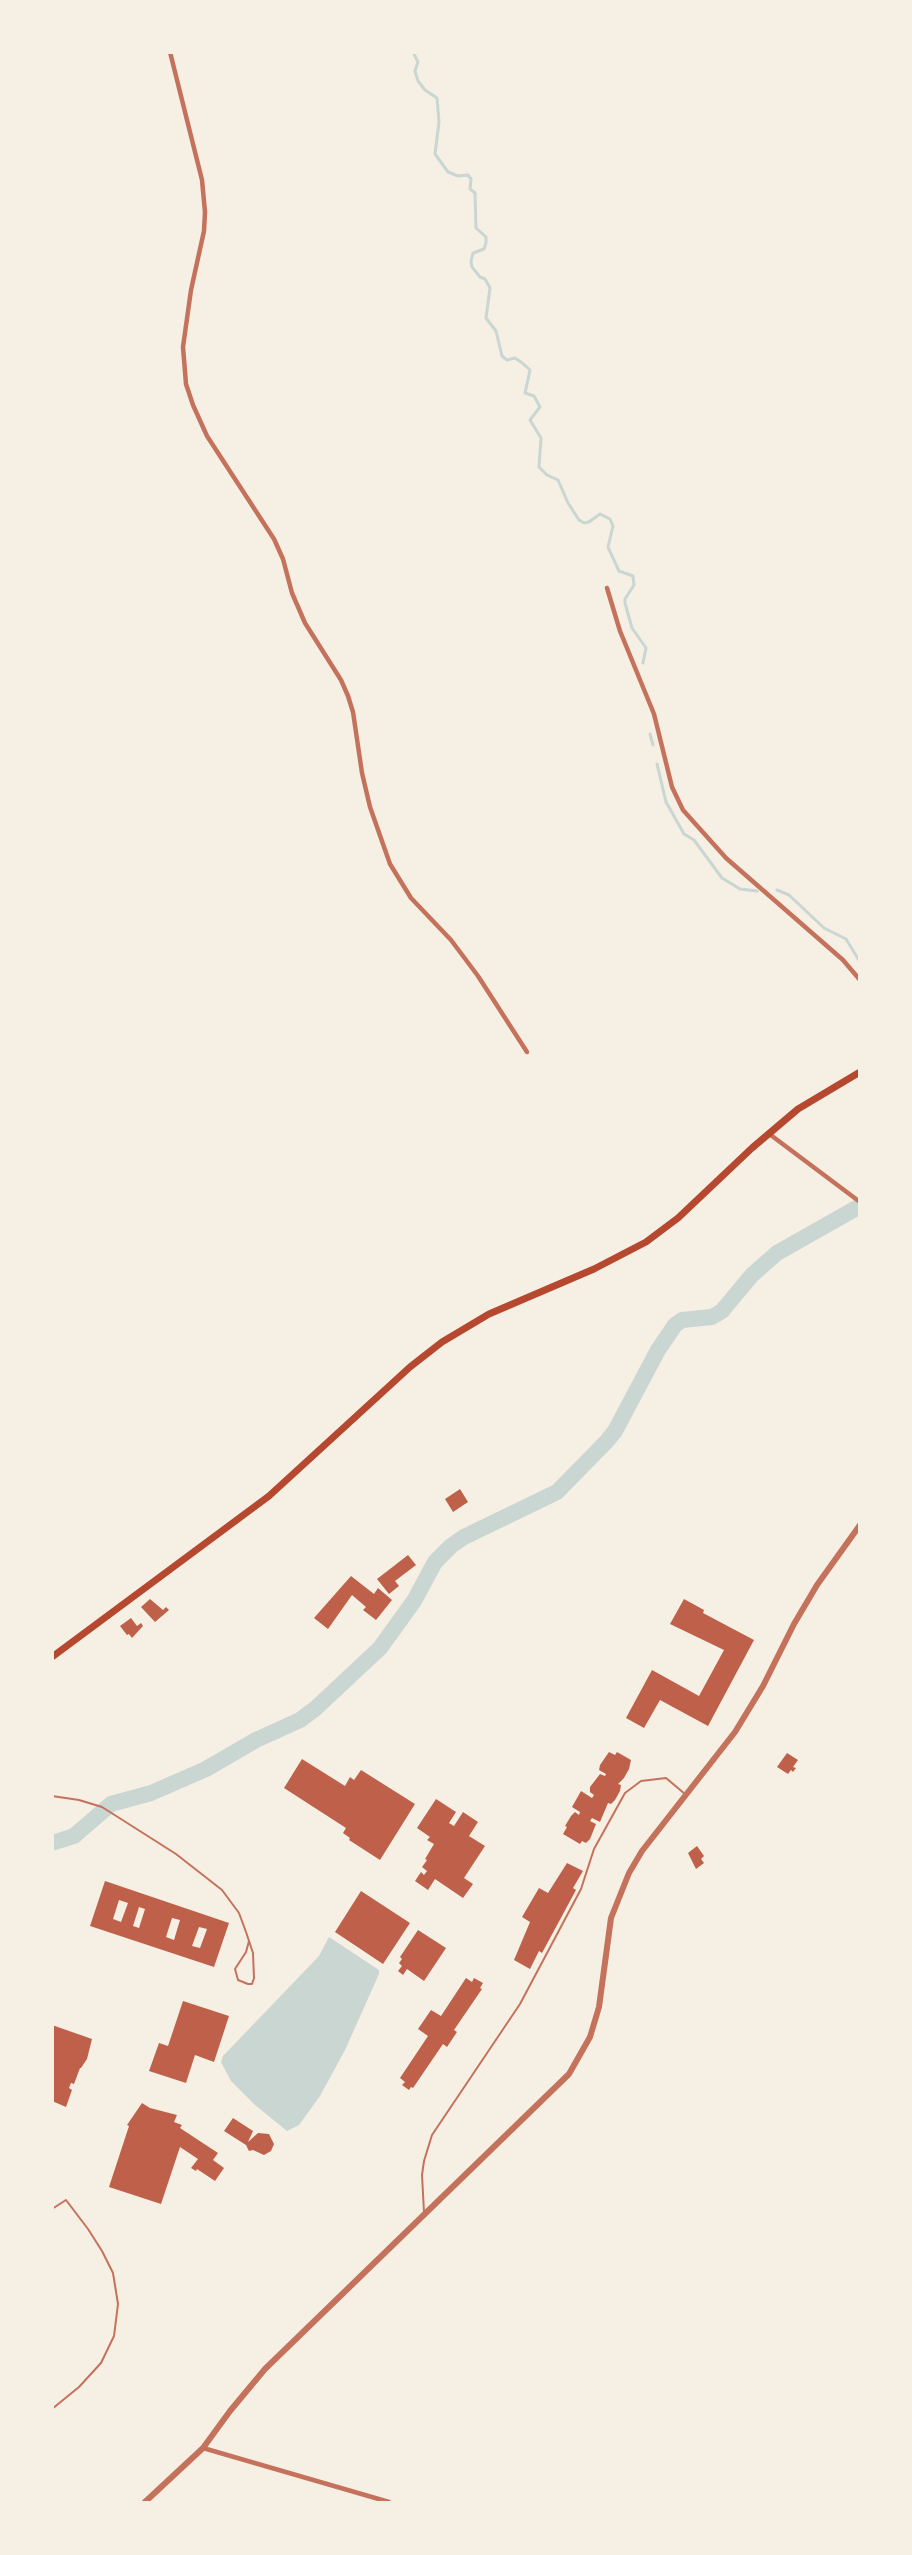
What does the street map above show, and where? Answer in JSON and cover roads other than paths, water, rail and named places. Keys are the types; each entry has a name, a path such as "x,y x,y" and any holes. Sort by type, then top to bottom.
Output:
{"main road":[{"path":"52,1657 276,1490 410,1367 442,1342 489,1314 594,1269 646,1242 678,1218 768,1133 820,1094 860,1072"}],"street":[{"path":"170,52 202,180 205,212 183,347 186,384 193,405 207,436 274,539 283,559 292,593 305,623 341,680 348,696 354,712 362,772 370,807 390,864 411,898 451,940 478,976 527,1052"},
{"path":"607,588 620,631 654,714 672,787 683,810 726,858 843,960 860,980"},
{"path":"768,1133 859,1202"},
{"path":"145,2502 203,2448 235,2404 265,2370 569,2073 590,2037 599,2007 612,1918 621,1891 642,1851 752,1707 807,1602 860,1524"},
{"path":"203,2448 389,2502"}],"lane":[{"path":"424,2215 422,2175 432,2135 520,2004 581,1889 594,1849 625,1792 641,1781 666,1778 687,1795"},
{"path":"52,1796 79,1800 102,1807 176,1854 222,1890 239,1913 249,1941 255,1971 252,1984 238,1980 235,1969 238,1961 246,1952 249,1941"},
{"path":"52,2209 66,2200 88,2229 113,2273 118,2304 114,2336 101,2363 79,2387 52,2409"}],"waterway":[{"path":"413,52 418,62 415,71 418,81 425,90 437,98 439,122 435,154 448,172 458,176 468,175 471,179 470,189 475,193 476,228 486,237 486,243 484,249 473,253 471,261 472,267 480,277 485,279 490,288 486,318 496,331 502,356 507,360 515,358 530,370 525,393 534,396 540,407 530,420 541,438 539,467 547,475 558,480 568,503 579,520 584,523 589,522 600,514 610,519 613,526 608,547 619,571 633,576 634,585 625,603 632,628 646,648 643,663"},
{"path":"650,734 653,745"},
{"path":"657,764 666,802 684,834 694,840 722,878 740,889 757,891"},
{"path":"777,890 789,895 824,928 846,939 860,962"},
{"path":"52,1843 74,1836 111,1804 151,1793 206,1769 256,1740 300,1720 316,1708 380,1648 414,1601 435,1562 451,1546 464,1537 557,1492 607,1441 615,1431 658,1350 675,1325 682,1320 712,1317 722,1311 752,1275 777,1253 860,1206"}]}
